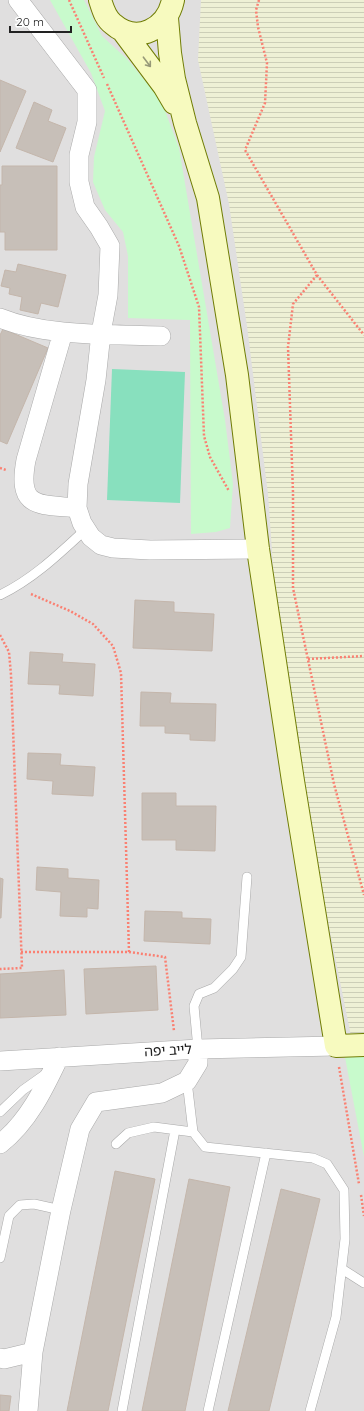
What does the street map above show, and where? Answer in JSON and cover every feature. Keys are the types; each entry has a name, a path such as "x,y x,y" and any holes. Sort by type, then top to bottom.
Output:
{"main road":[{"path":"100,1 104,14 112,24 123,31 132,33 142,33 152,30 160,25 170,9"},
{"path":"170,9 169,47 174,79 185,123 208,198 237,375 258,549 294,788 336,1046 364,1046"},
{"path":"123,31 164,86 185,123"}],"street":[{"path":"18,0 87,90 87,122 79,155 79,182 85,207 110,246 108,295 101,333 96,380 78,484 77,508 82,523 91,537 100,545 113,548 150,550 258,549"},
{"path":"0,318 14,324 64,332 160,336"},
{"path":"64,332 26,460 23,477 25,490 30,499 43,505 77,508"},
{"name":"לייב יפה","path":"0,1061 56,1062 176,1050 336,1046"},
{"path":"28,1411 33,1352 80,1129 96,1102 162,1093 187,1081 198,1063 198,1049"},
{"path":"0,1144 10,1136 28,1113 43,1090 56,1062"},
{"path":"0,1358 4,1359 33,1352"}],"lane":[{"path":"0,595 16,588 49,563 86,529"},
{"path":"198,1049 194,1006 199,994 214,988 233,969 241,957 247,877"},
{"path":"0,1112 56,1062"},
{"path":"187,1081 193,1132 205,1147 313,1158 327,1164 344,1190 345,1239 336,1317 310,1411"},
{"path":"116,1144 128,1133 154,1127 193,1132"},
{"path":"122,1411 175,1130"},
{"path":"208,1411 266,1153"},
{"path":"0,1258 10,1216 20,1205 34,1204 62,1210"},
{"path":"342,1269 364,1282"}],"path":[{"path":"69,0 179,246 193,287 199,307 204,436 210,457 224,484 233,496"},
{"path":"259,0 256,10 258,27 267,63 265,103 246,150 317,275 364,335"},
{"path":"317,275 293,304 288,347 293,493 293,588 334,784 364,895"},
{"path":"16,588 76,614 93,624 113,646 121,673 129,952"},
{"path":"0,635 10,652 22,968 0,969"},
{"path":"308,659 364,656"},
{"path":"21,952 129,952 165,957 176,1050"},
{"path":"336,1046 359,1185"},
{"path":"360,1193 364,1216"}],"shaded area":[{"path":"0,0 364,0 364,1411 0,1411"}],"green space":[{"path":"50,0 84,0 102,36 127,59 161,100 179,148 225,420 233,484 230,528 216,532 191,534 190,320 128,318 128,256 123,232 105,210 93,182 94,157 105,111 91,73"},
{"path":"201,0 364,0 364,1037 351,1036 282,692 268,494 247,326 229,204 198,60"},
{"path":"112,369 185,372 180,503 107,500"},
{"path":"344,1052 364,1053 364,1157"}],"building":[{"path":"0,80 26,91 0,152"},
{"path":"34,102 52,110 48,121 66,128 53,162 16,148"},
{"path":"2,166 57,166 57,250 5,250 5,232 0,232 0,185 2,185"},
{"path":"18,264 66,275 58,307 41,303 38,314 20,310 22,297 9,294 10,288 1,286 5,270 16,272"},
{"path":"3,329 48,348 7,444 0,441 0,335"},
{"path":"135,600 174,602 174,612 214,614 212,651 133,648"},
{"path":"30,652 63,654 62,662 95,664 93,696 59,694 60,685 28,684"},
{"path":"141,692 171,693 170,703 216,704 215,741 190,740 190,734 165,733 165,726 140,726"},
{"path":"28,753 61,754 60,765 95,767 93,796 52,794 53,781 27,779"},
{"path":"142,793 176,793 176,806 216,806 215,851 176,850 176,840 142,840"},
{"path":"37,867 68,869 68,878 99,880 98,909 87,908 87,917 60,916 61,892 36,890"},
{"path":"0,878 3,879 1,918 0,918"},
{"path":"145,911 182,912 182,918 211,919 210,944 144,941"},
{"path":"156,966 158,1010 86,1014 84,969"},
{"path":"64,970 66,1015 0,1018 0,974"},
{"path":"115,1171 155,1179 108,1411 67,1411"},
{"path":"189,1179 230,1187 185,1411 142,1411"},
{"path":"281,1189 320,1199 269,1411 228,1411"},
{"path":"0,1395 11,1396 9,1411 0,1411"}]}
